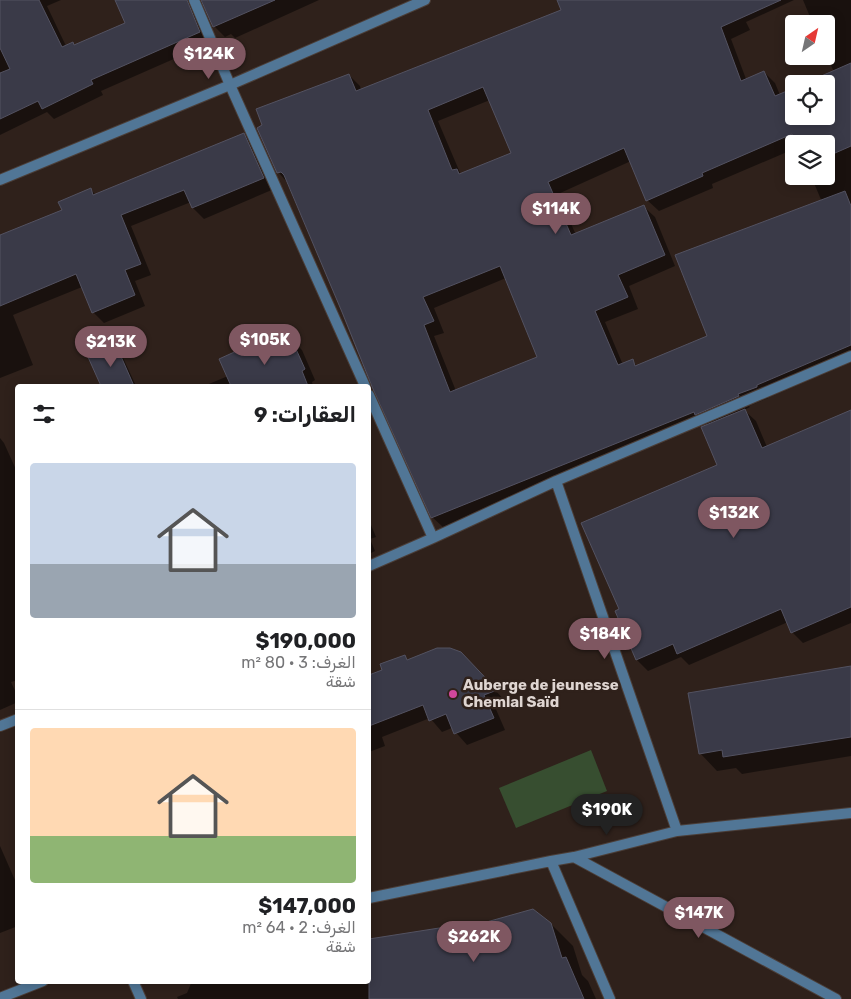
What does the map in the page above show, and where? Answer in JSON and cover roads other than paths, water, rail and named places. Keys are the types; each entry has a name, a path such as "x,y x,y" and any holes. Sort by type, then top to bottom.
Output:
{"street":[{"path":"194,0 230,85 364,384"},
{"path":"0,180 230,85 425,0"},
{"path":"371,565 556,481 851,356"},
{"path":"371,399 433,538"},
{"path":"556,481 678,831"},
{"path":"0,726 15,722"},
{"path":"371,898 574,857 678,831 851,813"},
{"path":"574,857 836,999"},
{"path":"551,861 610,999"},
{"path":"0,998 35,984"},
{"path":"134,984 140,999"}],"place":[{"name":"Auberge de jeunesse Chemlal Saïd","path":"453,694"}]}
